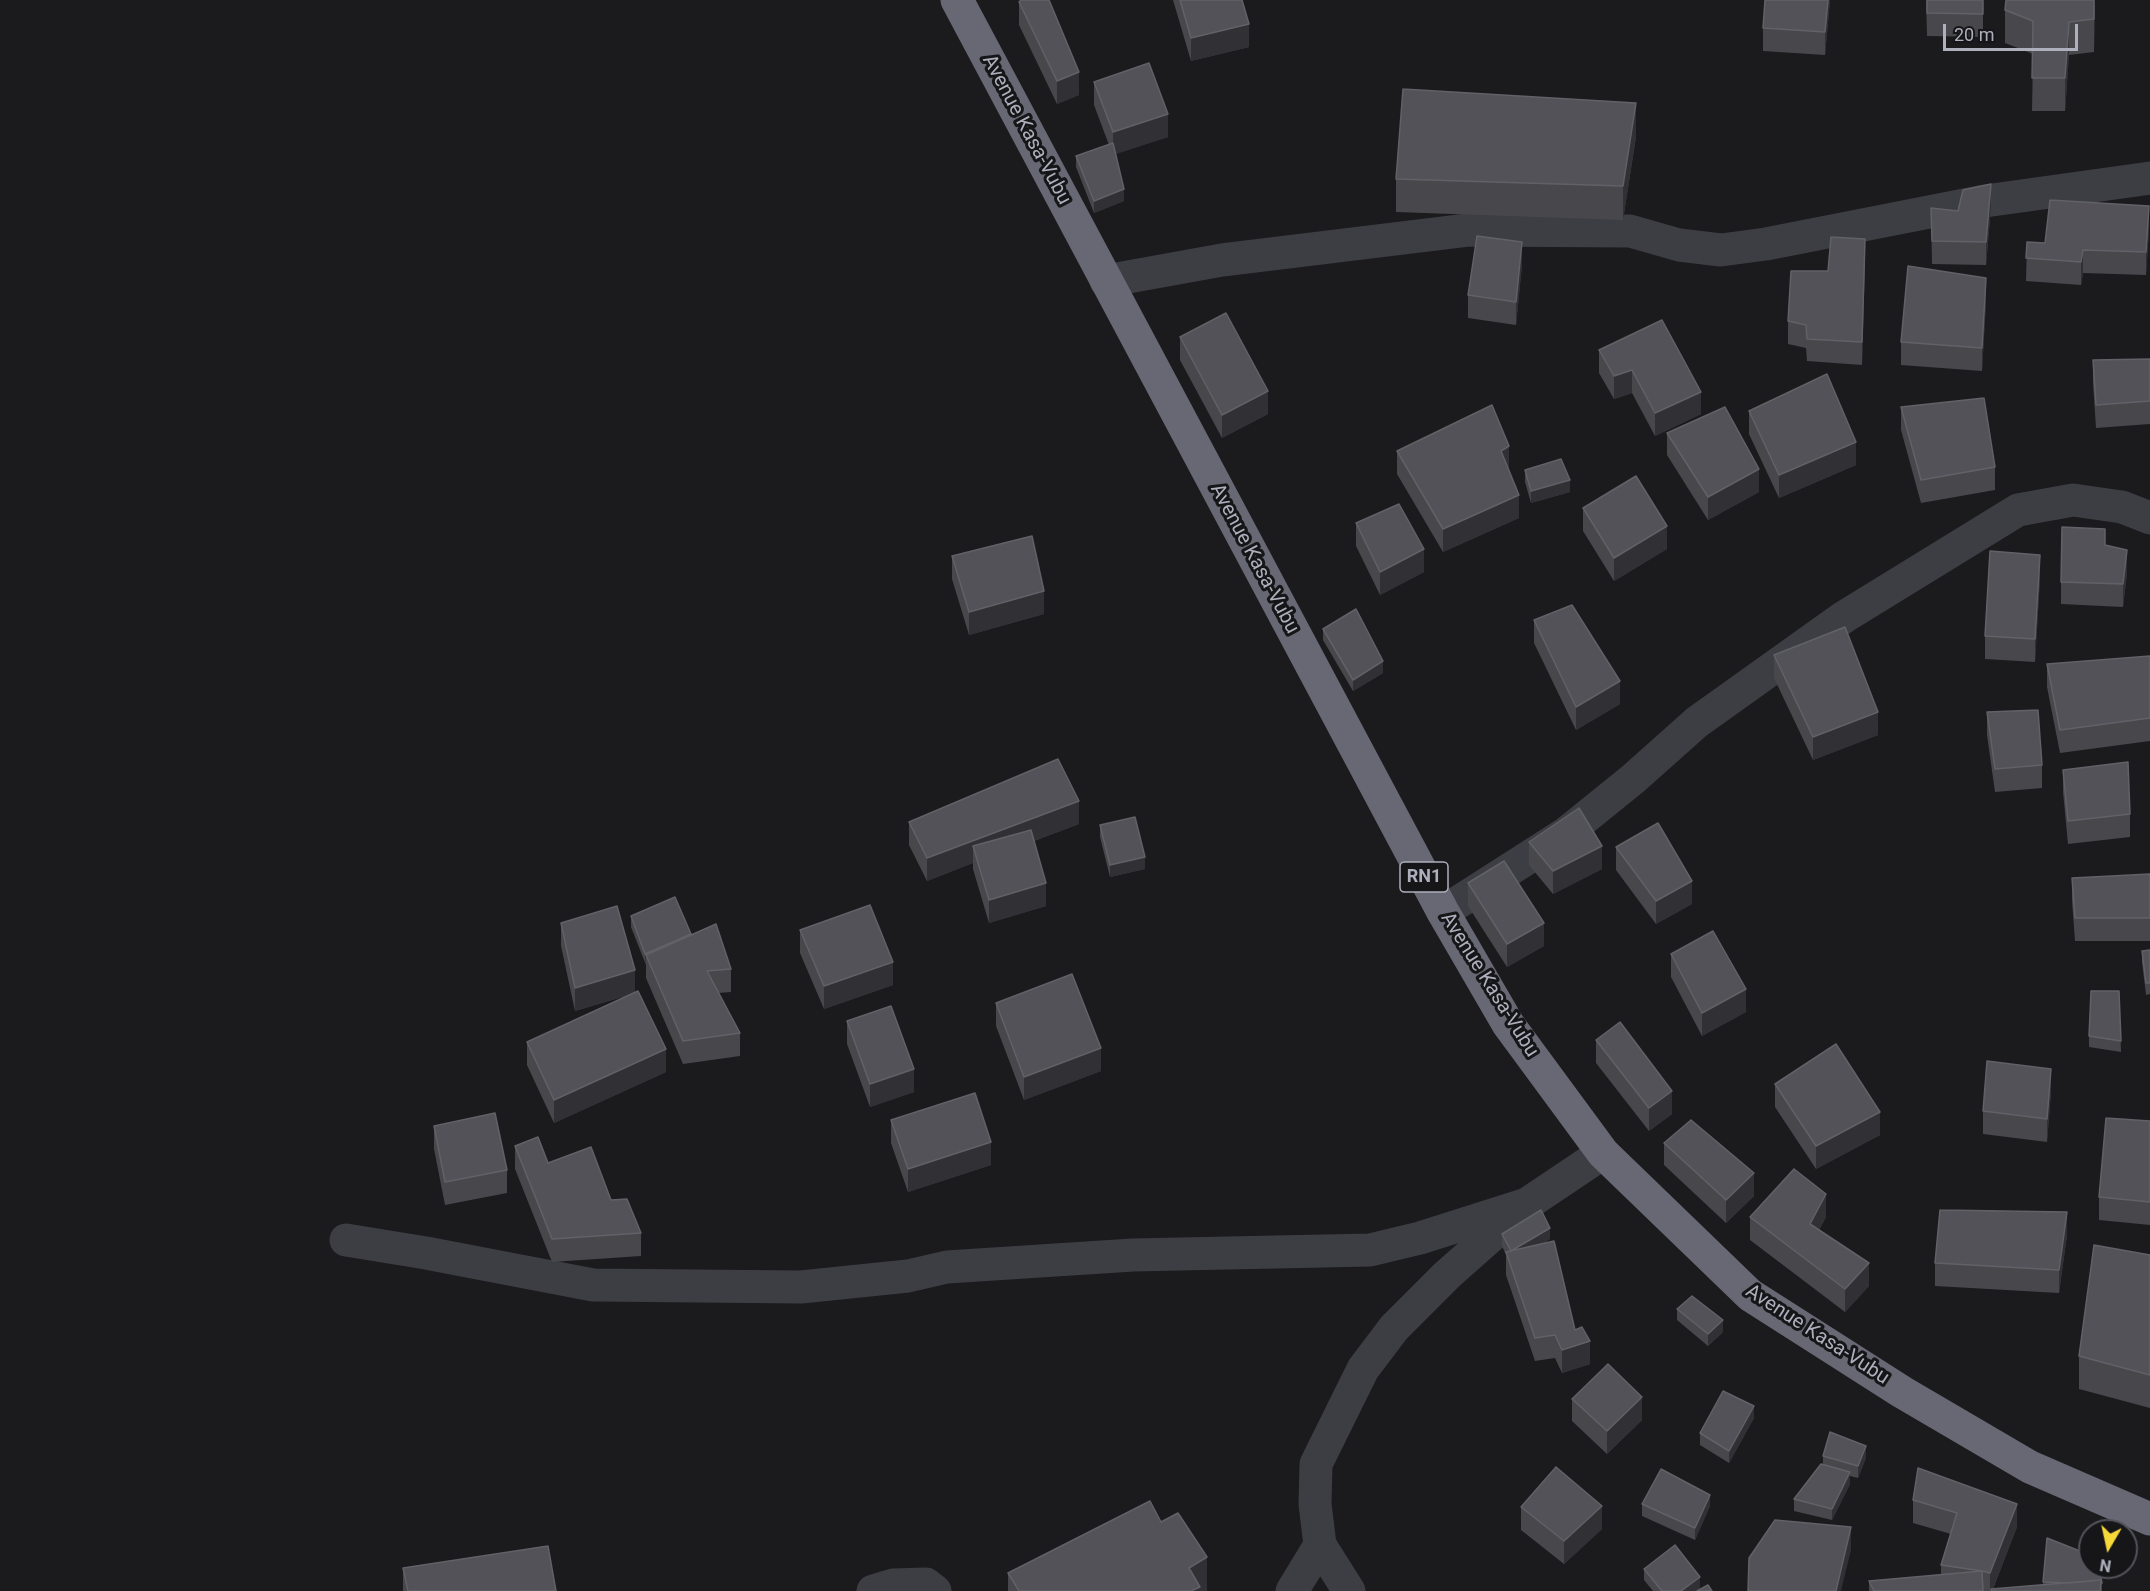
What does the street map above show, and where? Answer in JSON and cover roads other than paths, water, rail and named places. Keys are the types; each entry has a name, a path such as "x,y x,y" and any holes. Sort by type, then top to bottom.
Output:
{"highway":[{"name":"Avenue Kasa-Vubu","path":"957,0 1443,912 1508,1024 1604,1153 1750,1295 1902,1392 2030,1467 2150,1519"}],"street":[{"path":"1106,281 1221,260 1468,230 1630,231 1680,245 1721,250 1766,244 1985,201 2150,177"},
{"path":"1443,912 1565,834 1633,779 1697,722 1844,617 2018,510 2073,500 2122,507 2150,518"},
{"path":"1349,1591 1320,1545 1315,1504 1316,1464 1363,1369 1394,1328 1421,1300 1527,1204 1604,1153"},
{"path":"346,1240 593,1285 801,1287 908,1276 947,1267 1098,1257 1370,1250 1420,1238 1527,1204"},
{"path":"1292,1591 1320,1545"},
{"path":"873,1591 893,1585 926,1584 935,1591"}]}
